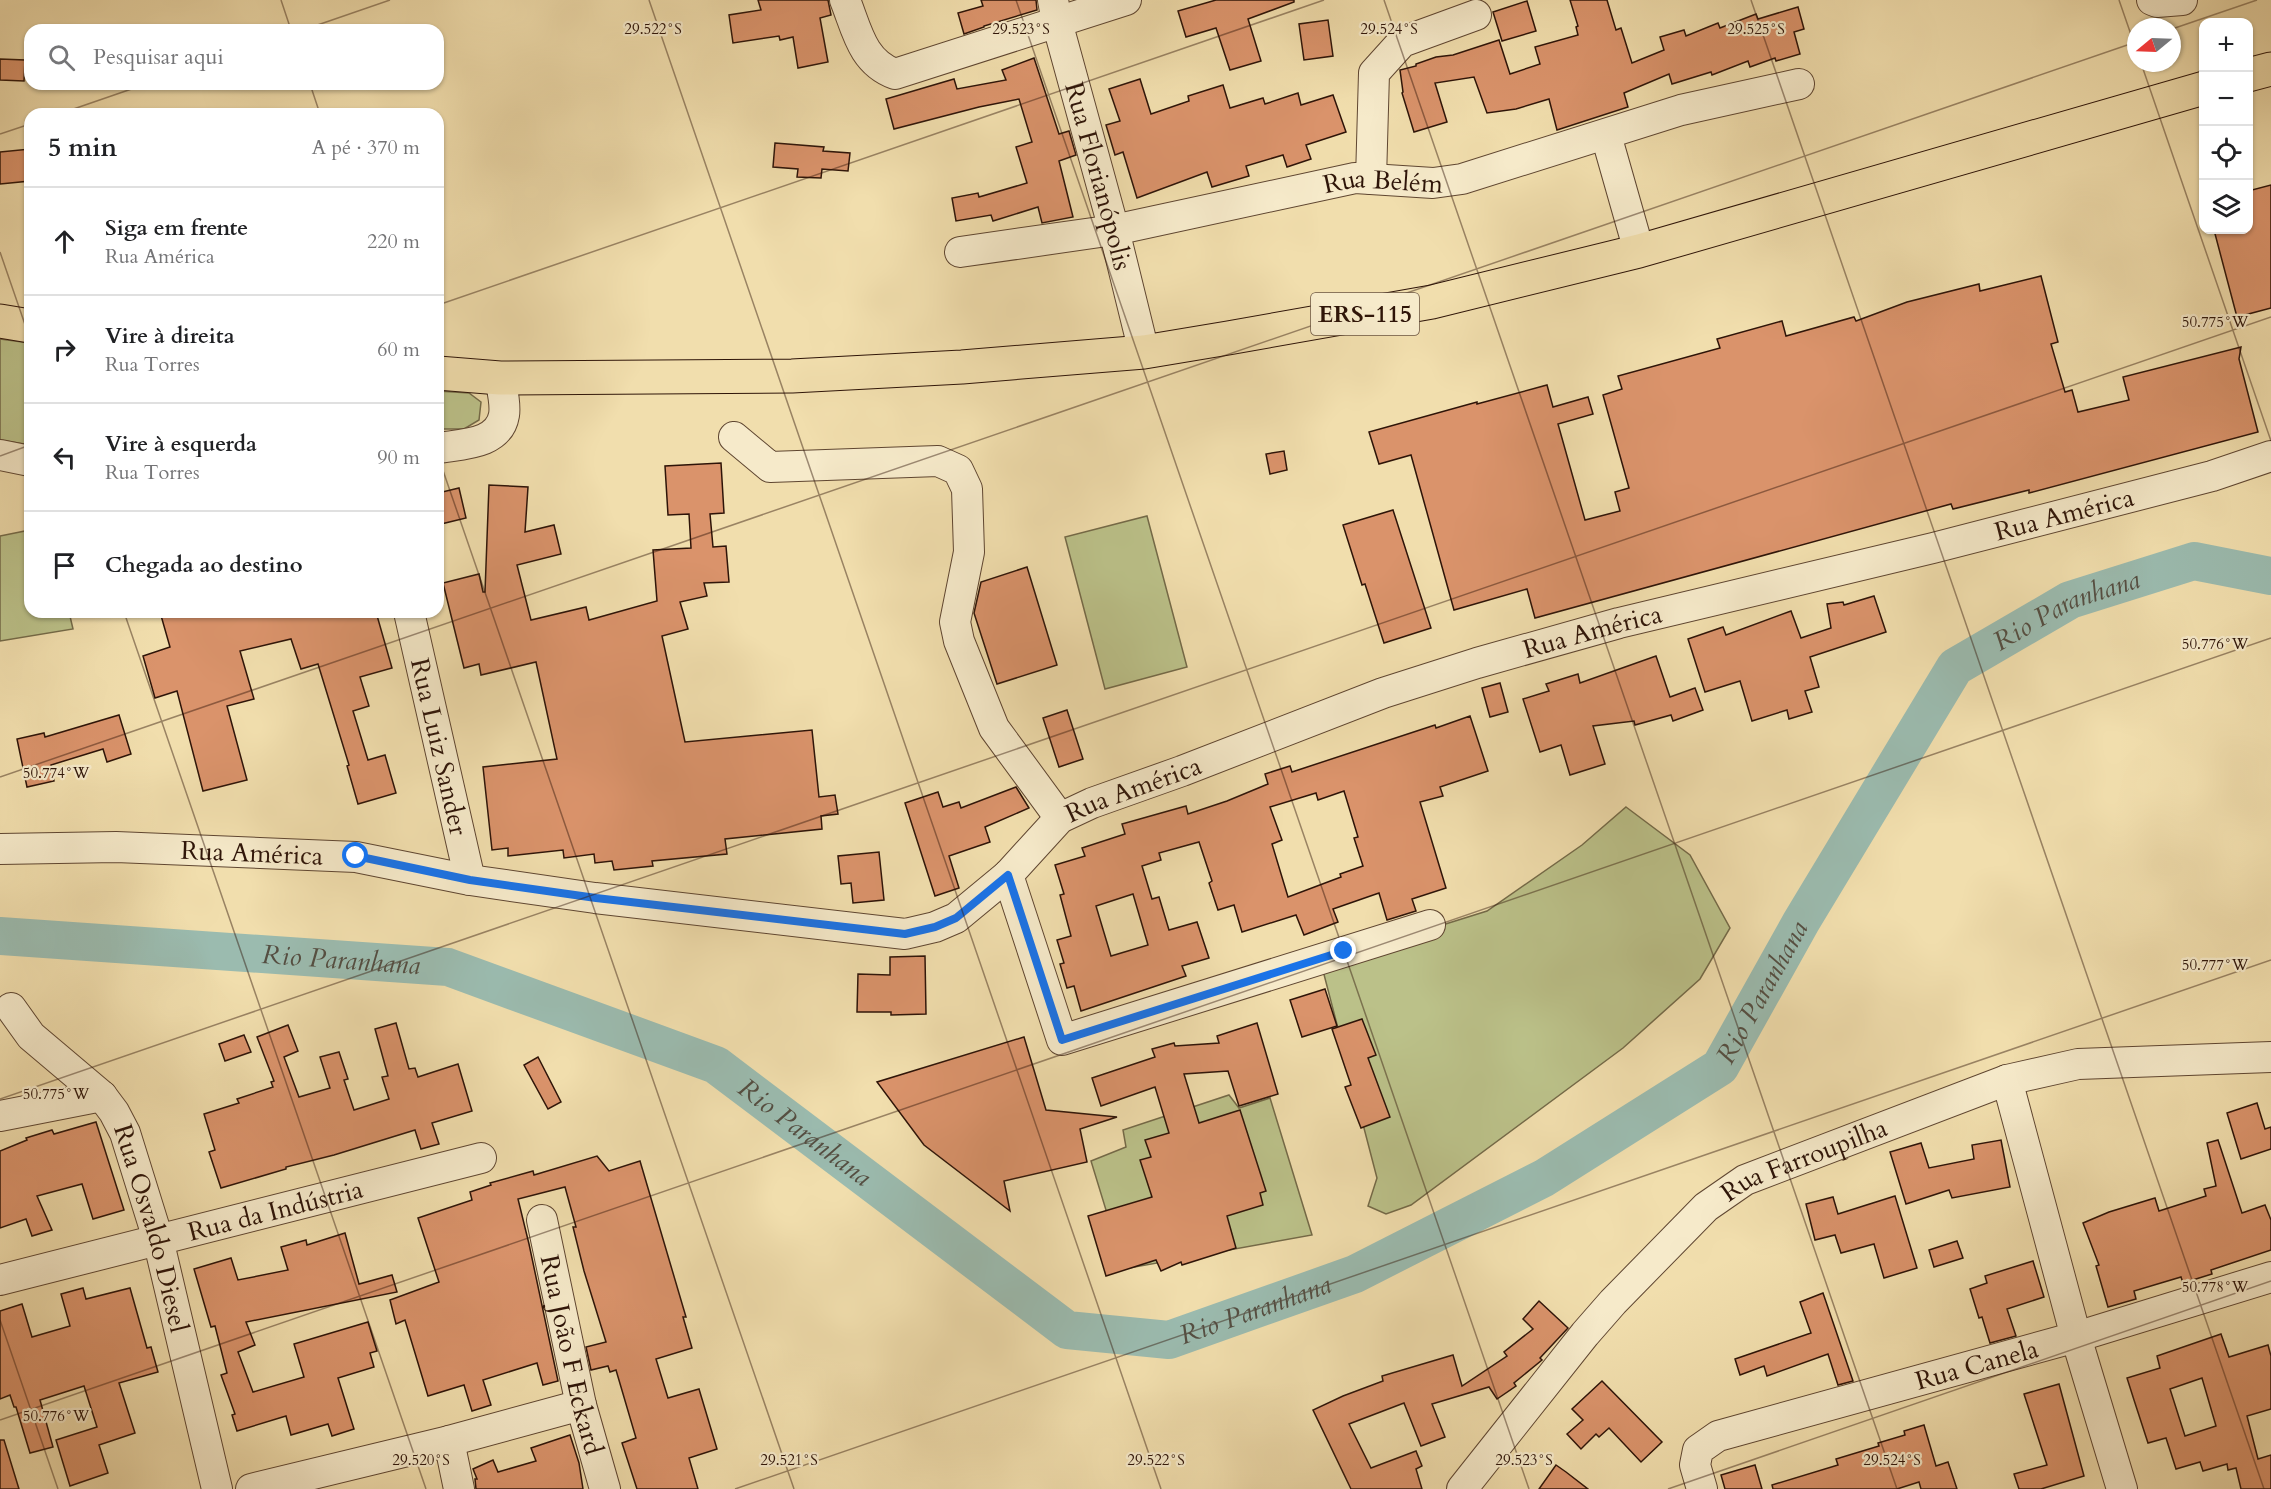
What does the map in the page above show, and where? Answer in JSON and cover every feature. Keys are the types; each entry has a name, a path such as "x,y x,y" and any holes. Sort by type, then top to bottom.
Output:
{"main road":[{"path":"2253,74 2271,69"},
{"name":"ERS-115","path":"444,373 500,378 792,376 962,367 1144,352 1432,302 1639,251 2199,89"},
{"path":"0,321 24,325"}],"street":[{"path":"845,0 868,56 882,69 895,74 1055,11 1126,0"},
{"name":"Rua Florianópolis","path":"1055,11 1144,352"},
{"path":"1371,179 1374,73 1402,42 1476,15"},
{"name":"Rua Belém","path":"960,252 1114,230 1355,178 1432,183 1462,179 1681,110 1799,84"},
{"path":"1606,135 1639,251"},
{"path":"444,447 484,440 500,426 504,414 500,378"},
{"path":"734,437 770,467 938,461 958,471 967,489 969,552 956,622 959,641 994,728 1060,819"},
{"path":"0,455 24,460"},
{"name":"Rua América","path":"0,849 116,847 356,856 470,880 607,899 905,934 935,927 956,918 1008,875 1060,819 1092,803 1182,771 1383,693 1477,663 1619,623 1933,548 2212,476 2271,456"},
{"name":"Rua Luiz Sander","path":"410,618 470,880"},
{"path":"1008,875 1062,1040 1430,925"},
{"name":"Rua Osvaldo Diesel","path":"11,1008 31,1036 102,1096 126,1133 158,1239 217,1489"},
{"name":"Rua Farroupilha","path":"1462,1489 1599,1318 1706,1207 1745,1180 2007,1080 2078,1064 2271,1057"},
{"path":"2007,1080 2076,1337 2122,1489"},
{"path":"0,1116 102,1096"},
{"name":"Rua da Indústria","path":"0,1280 480,1158"},
{"name":"Rua João F Eckard","path":"542,1220 581,1405 605,1489"},
{"name":"Rua Canela","path":"1699,1477 1698,1450 1718,1436 2076,1337 2271,1277"},
{"path":"251,1489 448,1442 581,1405"},
{"path":"448,1442 459,1489"}],"green space":[{"path":"0,339 24,342 24,444 0,440"},
{"path":"444,391 469,393 481,402 479,420 464,429 444,429"},
{"path":"1147,516 1187,667 1105,689 1065,537"},
{"path":"24,531 24,618 70,618 73,629 0,641 0,536"},
{"path":"1626,807 1690,855 1730,928 1700,979 1623,1048 1411,1205 1386,1214 1368,1206 1377,1178 1321,963 1487,911 1582,845"},
{"path":"1229,1095 1239,1108 1270,1098 1312,1235 1124,1269 1091,1161 1126,1147 1123,1130"}],"building":[{"path":"758,0 828,0 831,15 820,18 828,62 798,68 793,37 780,40 779,36 733,43 729,15 761,10"},
{"path":"981,0 1036,0 1037,10 964,34 958,13 983,6"},
{"path":"1216,0 1294,0 1294,2 1248,19 1261,61 1230,70 1216,28 1186,37 1178,11"},
{"path":"1570,0 1607,0 1616,30 1621,28 1632,63 1664,50 1660,37 1684,30 1686,36 1718,23 1720,28 1756,14 1758,19 1798,7 1804,29 1794,32 1800,54 1776,61 1775,58 1750,67 1748,61 1712,75 1711,72 1672,84 1669,74 1624,93 1628,107 1557,130 1549,99 1516,109 1487,113 1474,77 1435,83 1447,122 1414,132 1402,93 1400,70 1436,57 1453,55 1499,40 1510,74 1540,64 1535,47 1578,35 1576,27 1578,26"},
{"path":"1527,1 1536,31 1502,41 1493,12"},
{"path":"1328,20 1333,56 1304,60 1299,24"},
{"path":"1034,58 1059,134 1069,131 1076,155 1059,161 1073,217 1042,223 1038,207 993,221 991,215 956,221 952,198 978,193 979,197 1027,183 1016,147 1032,142 1019,99 894,129 886,99 954,79 957,89 1006,80 1002,70"},
{"path":"0,59 24,60 24,81 0,80"},
{"path":"1140,79 1151,114 1189,101 1188,96 1223,85 1230,108 1263,98 1265,104 1298,93 1301,105 1333,95 1346,132 1306,145 1311,159 1287,167 1283,155 1246,166 1249,176 1212,187 1207,172 1137,198 1123,152 1115,155 1106,125 1120,121 1109,89"},
{"path":"775,143 824,147 823,151 850,153 848,171 822,169 821,178 797,177 798,169 773,167"},
{"path":"24,150 24,182 0,184 0,152"},
{"path":"2271,185 2271,308 2237,317 2215,234 2253,234 2253,190"},
{"path":"2041,276 2058,342 2051,344 2065,392 2072,390 2078,412 2129,400 2123,377 2241,347 2239,359 2258,432 2029,493 2029,490 1953,509 1951,504 1535,618 1527,589 1454,610 1411,455 1379,464 1369,432 1547,385 1553,407 1588,397 1593,414 1558,424 1585,520 1620,511 1615,492 1629,488 1603,395 1622,389 1618,376 1720,348 1717,339 1782,321 1786,336 1854,317 1856,321 1907,302 1979,284 1980,291"},
{"path":"1284,451 1287,470 1270,474 1266,454"},
{"path":"721,463 724,513 710,514 713,547 726,546 729,582 704,583 707,596 680,602 688,629 662,636 685,742 812,730 819,797 835,795 838,814 821,816 822,829 725,839 727,854 652,861 653,866 614,870 612,861 595,863 594,854 564,858 563,850 508,856 508,848 492,850 483,767 557,759 536,662 481,675 479,664 464,668 444,583 479,574 483,592 485,592 489,485 528,487 525,532 554,525 561,554 517,565 531,620 586,607 589,620 657,601 653,550 691,548 689,514 668,515 665,466"},
{"path":"459,488 466,518 444,523 444,492"},
{"path":"1393,510 1431,628 1384,643 1343,525"},
{"path":"1027,567 1057,665 997,684 974,613 981,582"},
{"path":"1874,596 1886,632 1810,657 1819,687 1805,691 1812,712 1789,719 1787,710 1752,721 1740,681 1705,692 1688,639 1723,627 1726,635 1791,611 1801,638 1831,628 1827,604 1843,602 1844,605"},
{"path":"162,618 378,618 392,668 360,677 369,706 353,711 368,760 385,755 396,793 358,804 347,766 349,765 318,664 301,669 291,639 240,651 254,699 227,706 247,780 203,791 177,691 155,698 143,656 170,647"},
{"path":"1656,656 1670,697 1695,688 1703,710 1673,721 1671,715 1635,725 1634,721 1593,726 1605,764 1570,775 1561,745 1540,752 1523,699 1549,691 1546,684 1578,674 1580,683"},
{"path":"1500,683 1508,712 1490,717 1482,688"},
{"path":"1067,710 1083,759 1059,767 1043,718"},
{"path":"119,715 131,754 107,762 103,749 51,765 54,781 27,787 17,739 44,733 45,737"},
{"path":"1470,716 1488,771 1440,787 1443,796 1420,802 1446,888 1412,899 1416,911 1387,920 1379,893 1333,909 1338,922 1304,935 1296,915 1242,932 1234,905 1218,910 1209,883 1212,881 1199,842 1159,853 1161,860 1142,866 1152,899 1159,897 1169,930 1197,922 1209,958 1182,966 1186,976 1081,1011 1074,986 1067,988 1060,964 1064,963 1057,940 1071,936 1060,895 1064,894 1055,865 1085,856 1082,848 1125,834 1122,824 1186,806 1188,814 1268,784 1265,774 1290,766 1292,772 1435,725 1436,728","holes":["1344,791 1358,837 1354,838 1363,866 1288,897 1272,844 1282,840 1270,807 1316,793 1318,800","1133,894 1148,945 1111,956 1096,906"]},
{"path":"1016,787 1029,808 985,827 990,842 949,856 959,888 935,896 905,803 938,792 943,807 959,802 961,808"},
{"path":"879,852 884,900 853,903 851,883 841,884 838,856"},
{"path":"925,956 926,1014 891,1015 891,1012 857,1012 858,974 890,975 890,957"},
{"path":"1325,989 1337,1026 1302,1037 1290,1000"},
{"path":"1362,1019 1376,1055 1368,1058 1390,1117 1361,1128 1345,1087 1351,1085 1332,1029"},
{"path":"396,1023 409,1069 415,1068 418,1077 458,1064 472,1111 432,1123 439,1144 421,1149 415,1130 221,1188 209,1152 215,1150 204,1114 239,1103 237,1099 273,1087 271,1082 274,1081 257,1037 288,1025 298,1051 284,1057 299,1097 330,1088 320,1057 339,1052 348,1079 344,1080 354,1110 389,1099 382,1077 388,1076 375,1029"},
{"path":"1257,1023 1278,1094 1239,1106 1228,1071 1184,1074 1199,1123 1240,1110 1266,1191 1260,1193 1263,1205 1227,1216 1236,1248 1182,1265 1181,1262 1161,1271 1156,1260 1106,1276 1088,1216 1152,1197 1140,1160 1151,1157 1145,1140 1169,1133 1155,1087 1101,1106 1092,1078 1155,1057 1152,1049 1174,1043 1175,1046 1219,1043 1217,1036"},
{"path":"244,1035 251,1052 225,1061 219,1044"},
{"path":"1024,1037 1046,1110 1117,1117 1080,1129 1087,1162 1004,1181 1010,1211 924,1145 877,1082"},
{"path":"538,1057 561,1102 548,1109 524,1065"},
{"path":"2257,1103 2265,1129 2271,1127 2271,1149 2241,1159 2227,1113"},
{"path":"96,1122 124,1210 93,1219 82,1184 37,1196 52,1230 32,1236 26,1219 0,1228 0,1151 27,1140 26,1138 52,1130 54,1134"},
{"path":"2001,1140 2010,1187 1952,1198 1949,1190 1906,1204 1890,1152 1921,1143 1929,1168 1974,1159 1972,1145"},
{"path":"2218,1140 2242,1213 2265,1205 2271,1220 2271,1250 2211,1270 2212,1274 2183,1283 2181,1277 2134,1291 2136,1299 2108,1307 2096,1266 2099,1265 2083,1223 2109,1212 2155,1198 2159,1211 2206,1196 2204,1189 2216,1186 2207,1143"},
{"path":"597,1156 609,1171 640,1161 686,1317 683,1317 692,1348 656,1359 668,1398 699,1389 717,1449 689,1458 698,1489 637,1489 622,1443 636,1438 616,1370 610,1372 608,1366 591,1370 586,1347 606,1342 584,1271 573,1227 576,1227 565,1187 518,1199 558,1381 543,1385 537,1363 483,1380 491,1405 472,1411 464,1385 428,1396 405,1320 396,1324 390,1300 439,1282 418,1218 472,1200 470,1192 491,1185 490,1183 533,1171 534,1175"},
{"path":"1895,1196 1917,1268 1884,1278 1874,1244 1841,1253 1835,1235 1815,1240 1806,1204 1833,1197 1838,1214"},
{"path":"345,1233 359,1284 392,1275 397,1292 246,1322 255,1345 238,1352 253,1392 304,1377 294,1344 368,1322 377,1351 370,1353 374,1367 338,1378 354,1429 332,1436 328,1424 291,1435 286,1416 237,1431 232,1415 235,1414 221,1375 227,1373 215,1326 211,1327 194,1269 231,1258 238,1280 288,1270 281,1247 306,1240 307,1245"},
{"path":"1957,1241 1963,1258 1934,1267 1929,1250"},
{"path":"2033,1261 2044,1297 2007,1309 2016,1336 1990,1343 1970,1289 1987,1283 1985,1276"},
{"path":"83,1288 86,1299 130,1288 147,1348 151,1347 158,1372 119,1383 135,1433 99,1445 108,1473 70,1486 56,1440 97,1427 84,1386 40,1400 53,1447 30,1453 10,1395 0,1399 0,1311 22,1304 32,1337 70,1326 61,1294"},
{"path":"1823,1293 1853,1381 1838,1385 1828,1354 1767,1376 1764,1366 1740,1375 1735,1359 1811,1333 1800,1302"},
{"path":"1539,1301 1568,1328 1540,1358 1542,1360 1514,1383 1516,1386 1497,1399 1489,1387 1432,1404 1445,1437 1421,1446 1404,1403 1349,1424 1371,1468 1416,1451 1422,1466 1416,1469 1422,1489 1351,1489 1313,1410 1383,1381 1382,1376 1453,1355 1462,1386 1507,1356 1504,1352 1533,1329 1523,1319"},
{"path":"2221,1334 2229,1357 2268,1345 2271,1356 2271,1409 2247,1416 2258,1459 2271,1455 2271,1489 2241,1489 2236,1468 2228,1470 2227,1464 2203,1471 2200,1462 2176,1469 2166,1438 2148,1443 2127,1378 2160,1368 2157,1356","holes":["2202,1378 2216,1426 2185,1436 2170,1389"]},
{"path":"1602,1381 1662,1442 1641,1462 1609,1428 1599,1437 1596,1434 1581,1449 1567,1434 1583,1420 1572,1409"},
{"path":"2059,1384 2084,1476 2041,1489 2019,1489 2014,1474 2047,1465 2024,1394"},
{"path":"1924,1425 1936,1466 1948,1462 1957,1489 1921,1489 1919,1482 1897,1489 1773,1489 1772,1485 1838,1465 1836,1459 1879,1446 1878,1443 1905,1435 1904,1431"},
{"path":"570,1435 579,1463 583,1489 476,1489 475,1479 477,1479 473,1469 493,1460 498,1472 536,1461 531,1448"},
{"path":"0,1440 4,1440 19,1489 0,1489"},
{"path":"1556,1465 1566,1472 1588,1489 1539,1489"},
{"path":"1755,1465 1762,1489 1725,1489 1721,1475"}],"waterway":[{"name":"Rio Paranhana","path":"0,936 448,967 716,1065 1067,1330 1169,1340 1355,1274 1544,1178 1720,1067 1801,922 1955,667 2070,600 2194,561 2271,576"}],"route":[{"path":"356,856 470,880 596,898 905,934 935,927 956,918 1008,875 1062,1040 1344,951"}]}
